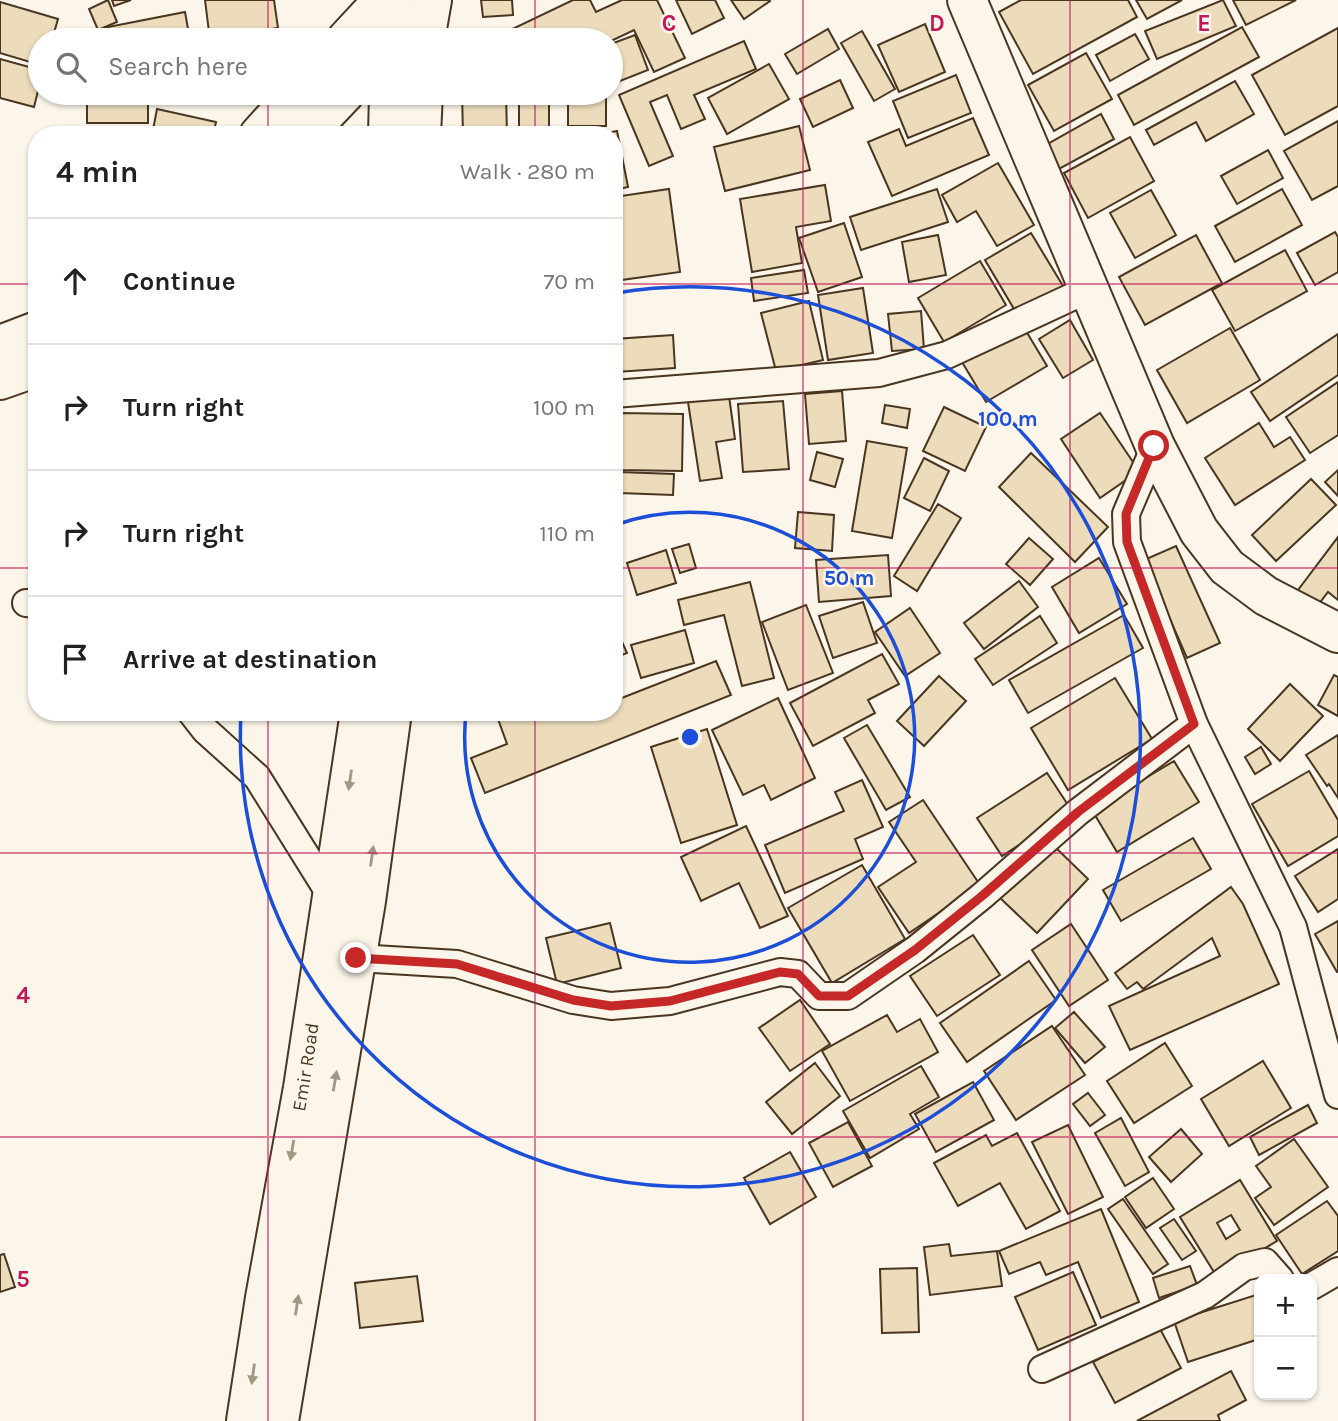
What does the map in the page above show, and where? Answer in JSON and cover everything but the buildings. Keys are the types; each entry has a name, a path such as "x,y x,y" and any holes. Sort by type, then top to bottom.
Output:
{"main road":[{"path":"357,28 383,0"},
{"path":"394,0 414,28"},
{"path":"967,0 1154,446 1199,531 1227,567 1266,596 1338,634"},
{"path":"267,126 287,105"},
{"path":"313,126 333,105"},
{"path":"388,126 389,105"},
{"path":"421,126 422,105"},
{"path":"0,345 28,334"},
{"path":"0,380 28,371"},
{"name":"Emir Road","path":"246,1421 303,1088 359,721"},
{"name":"Emir Road","path":"279,1421 356,958 391,721"}],"street":[{"path":"623,393 879,373 947,355 1089,289"},
{"path":"1154,446 1126,514 1127,542 1194,724 1293,927 1338,1095"},
{"path":"198,721 257,776 333,899"},
{"path":"356,958 457,964 573,1000 611,1006 670,1001 780,972 798,974 819,996 848,996 915,950 1078,812 1194,724"},
{"path":"1042,1369 1205,1295 1244,1267 1265,1262 1276,1274"},
{"path":"1317,1283 1338,1271"}],"route":[{"path":"356,958 457,964 573,1000 611,1006 670,1001 780,972 798,974 819,996 848,996 915,950 1078,812 1194,724 1127,542 1126,514 1154,446"}]}
